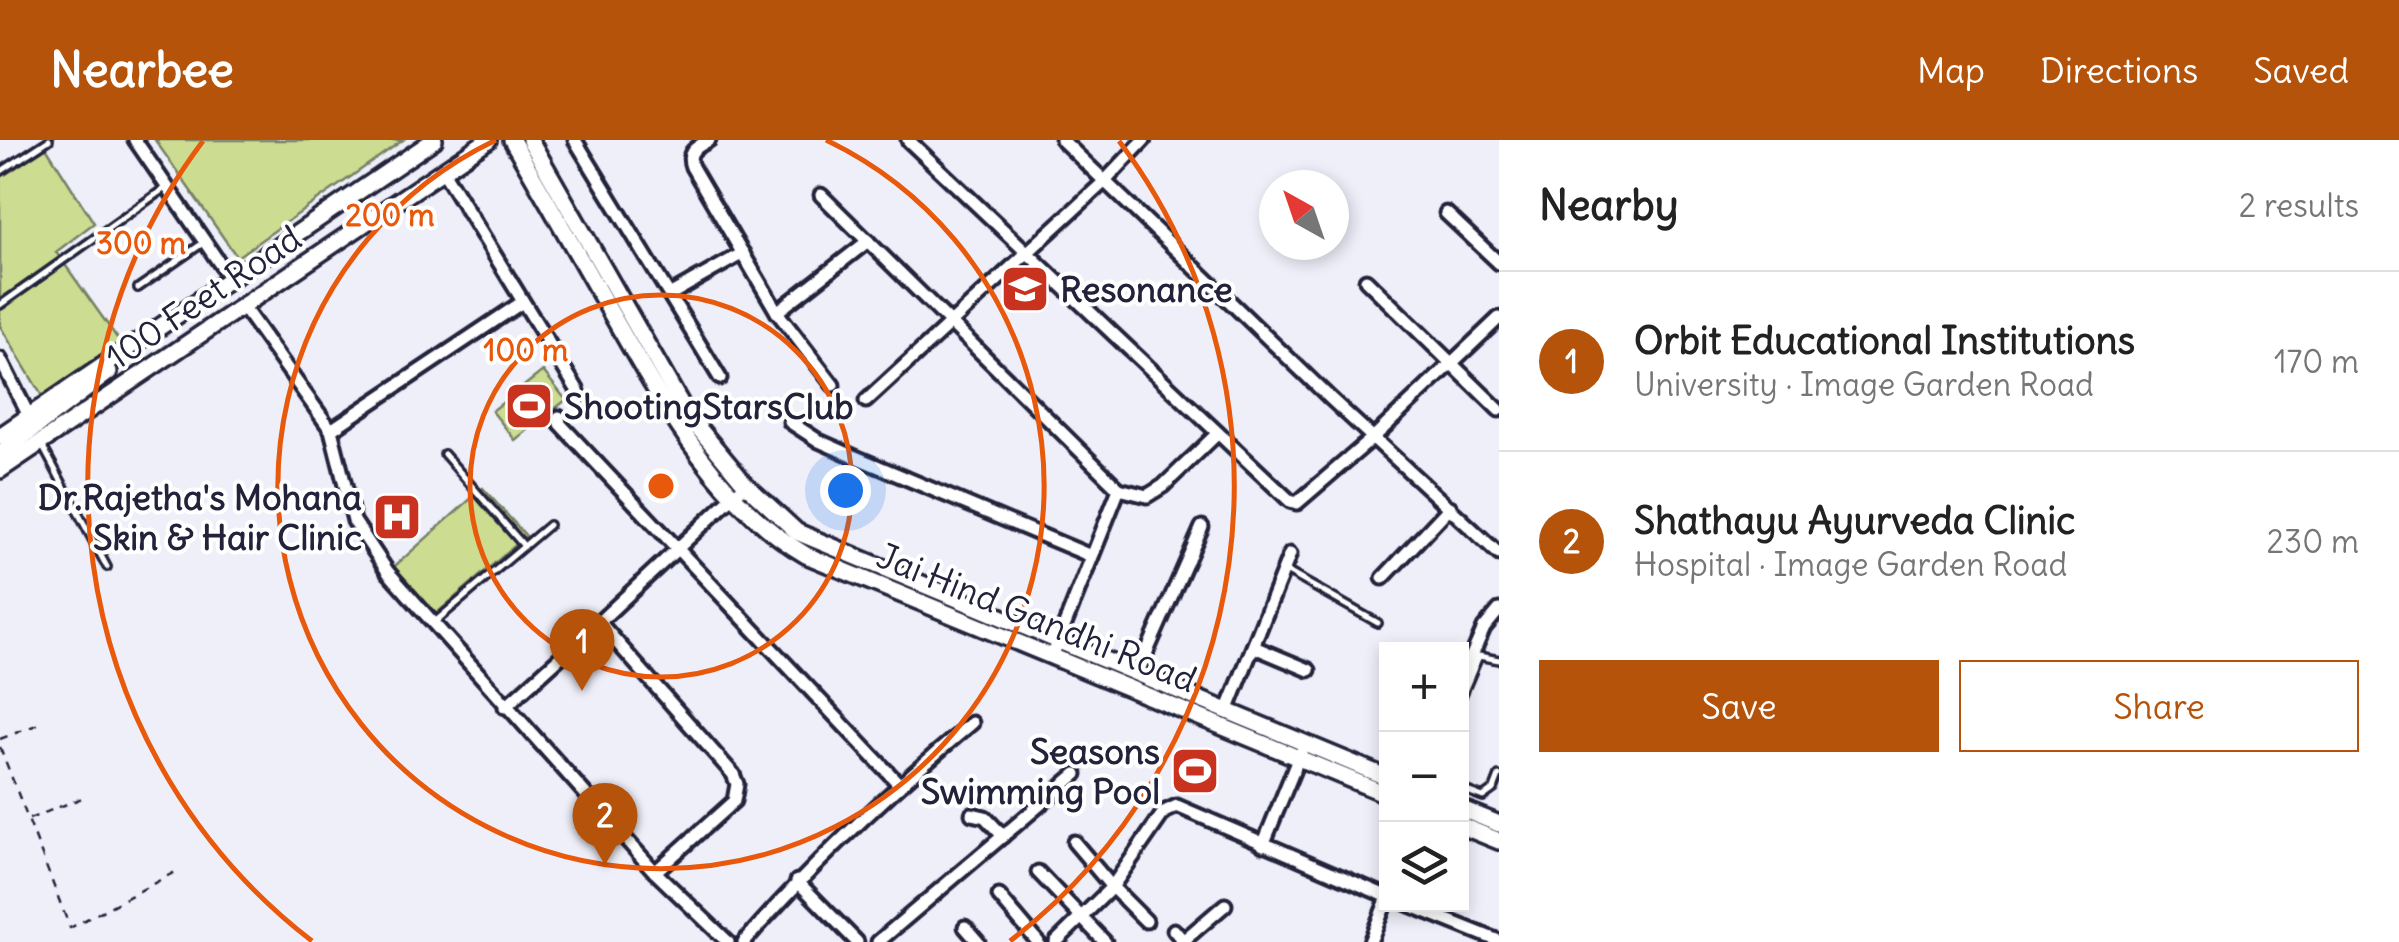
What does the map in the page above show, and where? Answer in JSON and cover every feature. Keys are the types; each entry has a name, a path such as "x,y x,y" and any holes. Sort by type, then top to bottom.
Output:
{"street":[{"path":"135,140 229,277"},
{"name":"100 Feet Road","path":"0,436 434,140"},
{"name":"100 Feet Road","path":"0,470 488,140"},
{"name":"Jai Hind Gandhi Road","path":"512,140 689,442 740,490 817,542 1228,709 1379,790"},
{"name":"Jai Hind Gandhi Road","path":"530,140 686,413 779,538 806,555 1052,657 1301,750 1379,775"},
{"path":"575,140 720,378"},
{"path":"709,140 692,151 689,158 777,312 834,385"},
{"path":"908,140 1290,501 1305,500 1499,318"},
{"path":"1062,140 1499,554"},
{"path":"866,401 1105,181 1144,140"},
{"path":"442,171 578,392 578,398"},
{"path":"821,194 1119,489 1147,496 1163,486 1218,433"},
{"path":"347,198 364,224"},
{"path":"1446,213 1499,262"},
{"path":"777,312 868,241"},
{"path":"671,294 742,252"},
{"path":"1366,280 1499,410"},
{"path":"332,430 521,303"},
{"path":"243,307 332,430 354,521 388,572 505,707 721,939"},
{"path":"0,454 101,379 161,326"},
{"path":"0,359 29,416"},
{"path":"558,417 560,424 898,784"},
{"path":"790,422 819,441 1090,556"},
{"path":"1052,657 1119,489"},
{"path":"505,707 740,490"},
{"path":"1383,578 1450,507"},
{"path":"1138,672 1202,527"},
{"path":"1228,709 1290,554"},
{"path":"1469,665 1484,628 1499,610"},
{"path":"600,622 733,774 737,784 734,801 655,872"},
{"path":"1254,648 1309,670"},
{"path":"744,942 797,881 898,784 972,723"},
{"path":"1263,845 1301,750"},
{"path":"878,942 1076,774"},
{"path":"1056,942 1112,888 1156,821 1177,806 1379,896"},
{"path":"1469,811 1499,824"},
{"path":"972,814 986,817 1003,836"},
{"path":"1469,829 1499,842"},
{"path":"1074,842 1146,921"},
{"path":"1038,872 1105,942"},
{"path":"797,881 857,942"},
{"path":"1000,896 1038,942"},
{"path":"1174,930 1183,942 1225,905"},
{"path":"1370,942 1381,912"},
{"path":"1426,912 1499,941"},
{"path":"1451,942 1458,926"},
{"path":"964,927 978,942"}],"lane":[{"path":"0,172 48,140"},
{"path":"0,304 167,186"},
{"path":"138,288 206,241"},
{"path":"40,442 107,568"},
{"path":"444,454 524,546"},
{"path":"434,623 548,526"},
{"path":"1286,571 1378,623"},
{"path":"1469,672 1473,658 1483,655 1499,660"},
{"path":"1469,792 1483,797 1494,789 1499,776"}],"path":[{"path":"0,739 44,722"},
{"path":"0,747 70,928 175,872"},
{"path":"27,820 82,798"}],"green space":[{"path":"155,140 403,140 237,257"},
{"path":"46,147 94,223 56,252 120,342 42,396 0,326 0,176"},
{"name":"ShootingStarsClub","path":"543,371 566,400 515,440 492,411"},
{"path":"483,488 526,536 430,619 388,572"}],"place":[{"name":"Resonance","path":"1025,289"},
{"name":"ShootingStarsClub","path":"529,406"},
{"name":"Dr.Rajetha's Mohana Skin & Hair Clinic","path":"397,517"},
{"name":"Orbit Educational Institutions","path":"582,691"},
{"name":"Seasons Swimming Pool","path":"1195,771"},
{"name":"Shathayu Ayurveda Clinic","path":"605,865"}]}
